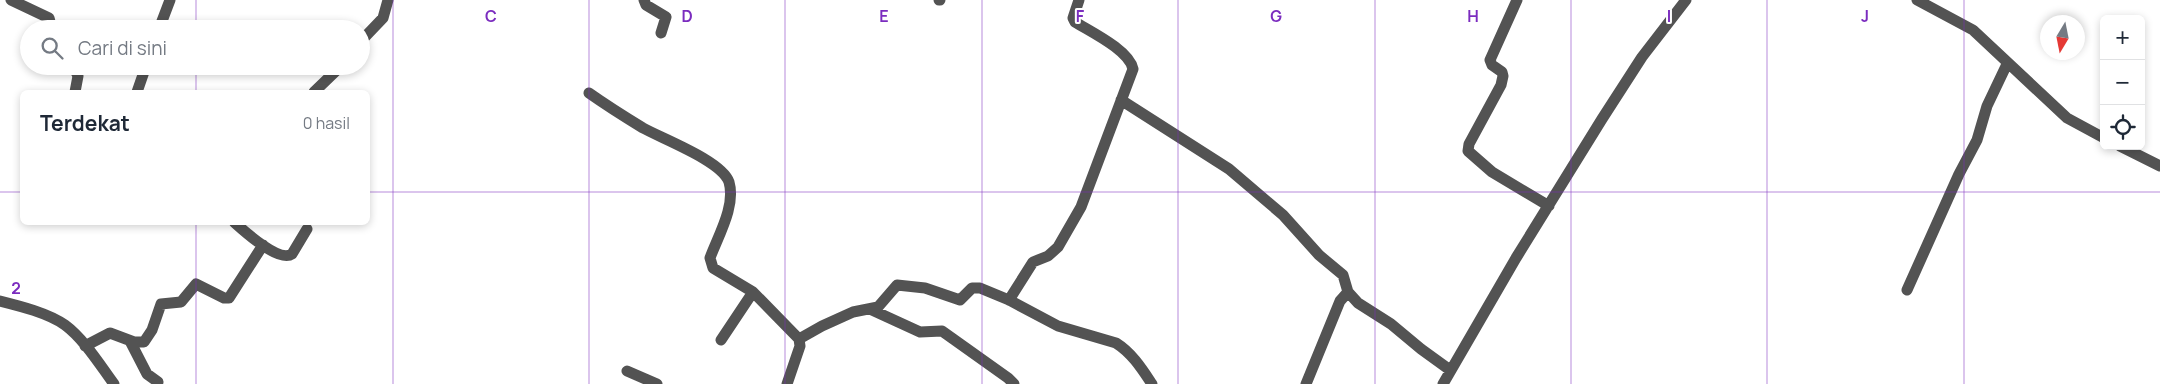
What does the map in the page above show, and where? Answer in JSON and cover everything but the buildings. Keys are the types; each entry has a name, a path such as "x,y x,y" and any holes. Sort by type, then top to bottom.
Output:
{"street":[{"path":"11,0 49,18 50,20"},
{"path":"162,20 170,0"},
{"path":"370,32 383,18 388,0"},
{"path":"644,0 646,5 666,17 661,33"},
{"path":"1009,300 1033,262 1048,256 1058,247 1081,207 1132,74 1132,64 1126,55 1075,22 1073,18 1079,0"},
{"path":"1517,0 1490,60 1492,65 1502,72 1501,85 1469,144 1468,151 1492,172 1549,206"},
{"path":"1443,384 1516,258 1642,57 1686,0"},
{"path":"1917,0 1974,30 2007,64 2072,122 2100,136"},
{"path":"1907,290 1959,174 1978,140 1987,106 2007,64"},
{"path":"75,90 78,75"},
{"path":"138,90 143,75"},
{"path":"316,90 332,75"},
{"path":"589,93 645,129 723,171 728,181 730,206 710,258 710,264 713,268 753,292 800,339 800,346 787,384"},
{"path":"1121,100 1209,155 1248,185 1283,215 1319,255 1343,275 1348,292 1364,307 1391,324 1421,350 1450,370"},
{"path":"2128,150 2160,166"},
{"path":"238,225 262,245 288,257 292,254 306,229"},
{"path":"85,346 110,333 130,341 144,342 152,330 161,304 181,302 196,284 224,298 230,298 262,245"},
{"path":"872,310 900,284 925,288 960,300 972,288 980,288 1009,300 1058,326 1124,348 1152,384"},
{"path":"721,340 753,292"},
{"path":"1306,384 1340,301 1348,292"},
{"path":"0,300 34,311 64,324 85,346 114,384"},
{"path":"800,339 822,326 853,312 872,310 915,330 942,331 1014,384"},
{"path":"130,341 147,374 158,382"},
{"path":"626,371 657,384"}]}
